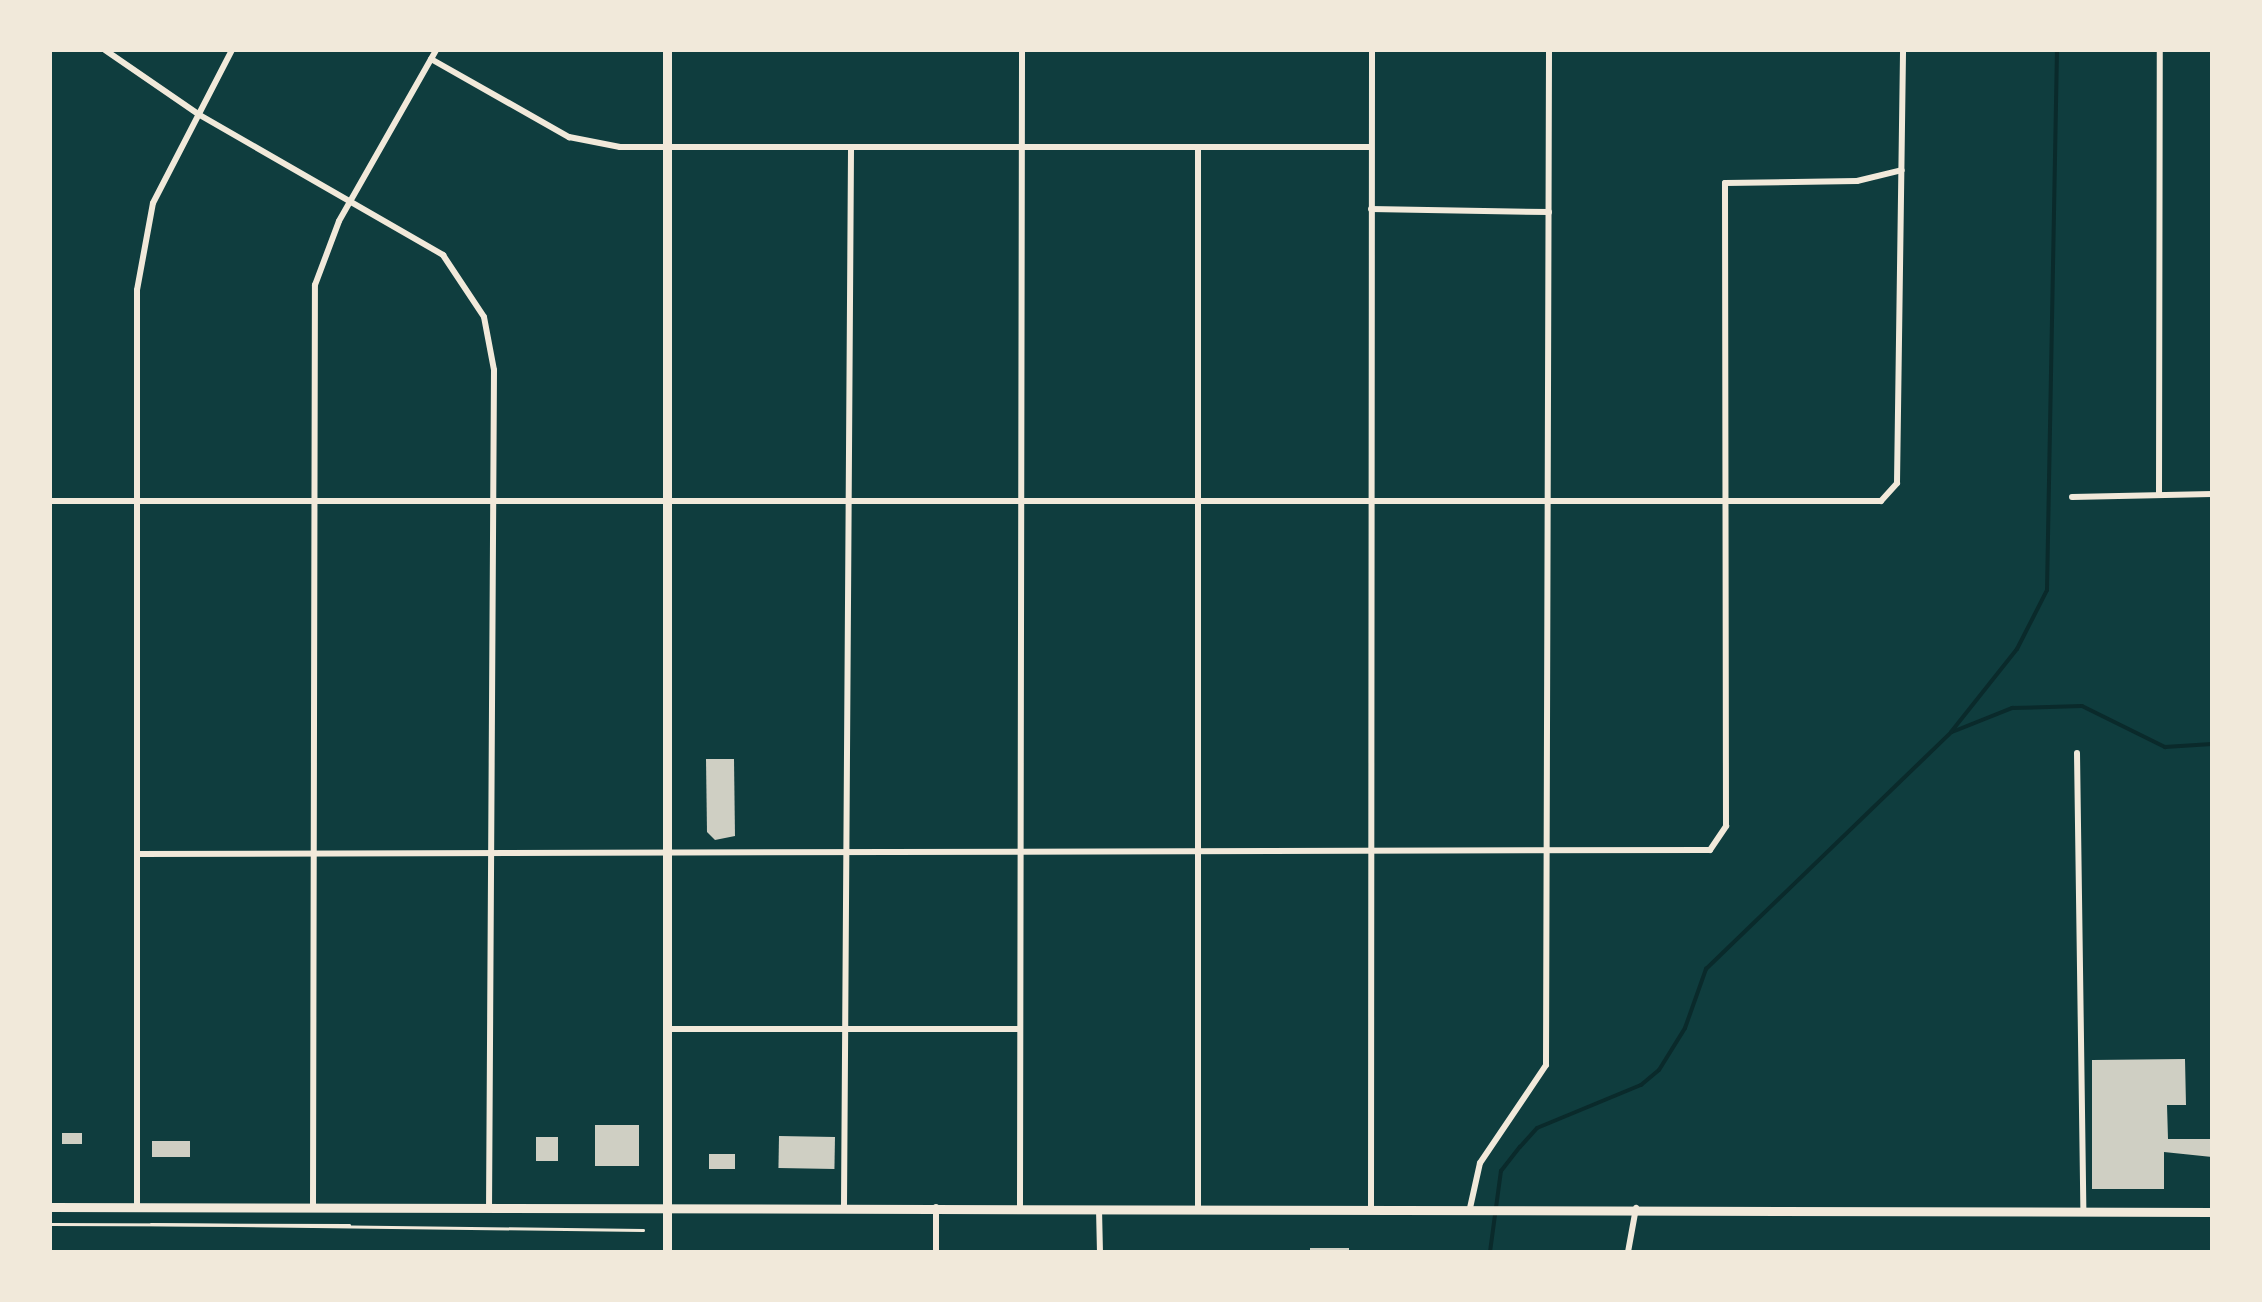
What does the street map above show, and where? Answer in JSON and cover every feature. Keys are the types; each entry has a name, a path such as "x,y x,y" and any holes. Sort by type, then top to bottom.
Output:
{"main road":[{"path":"667,1252 668,50"},
{"path":"50,1207 1636,1207 2212,1212"}],"street":[{"path":"105,50 198,114 351,199 443,256 484,317 494,370 490,1207"},
{"path":"137,1207 136,500 141,260 153,203 232,50"},
{"path":"313,1207 315,285 351,199 436,50"},
{"path":"1020,1206 1025,147 1022,50"},
{"path":"1371,1208 1372,50"},
{"path":"1474,1208 1480,1163 1546,1065 1549,50"},
{"path":"50,501 1873,503 1889,497 1897,483 1903,50"},
{"path":"2160,50 2160,494"},
{"path":"432,60 569,136 667,148 1371,148"},
{"path":"844,1206 851,147"},
{"path":"1198,148 1198,1208"},
{"path":"137,854 1698,853 1719,844 1726,826 1725,183 1857,182 1902,170"},
{"path":"1371,209 1548,212"},
{"path":"2072,497 2212,494"},
{"path":"2076,753 2083,1210"},
{"path":"666,1029 1018,1029"},
{"path":"936,1206 936,1252"},
{"path":"1628,1252 1636,1207"},
{"path":"1099,1208 1100,1252"}],"path":[{"path":"50,1224 643,1230"}],"building":[{"path":"706,759 734,759 735,836 715,840 707,832"},
{"path":"2185,1059 2186,1105 2167,1105 2168,1139 2212,1139 2212,1157 2164,1152 2164,1189 2092,1189 2092,1060"},
{"path":"595,1125 639,1125 639,1166 595,1166"},
{"path":"62,1133 82,1133 82,1144 62,1144"},
{"path":"779,1136 835,1137 834,1169 778,1168"},
{"path":"536,1137 558,1137 558,1161 536,1161"},
{"path":"152,1141 190,1141 190,1157 152,1157"},
{"path":"709,1154 735,1154 735,1169 709,1169"},
{"path":"1310,1248 1349,1248 1349,1252 1310,1252"}],"waterway":[{"path":"1490,1252 1501,1171 1520,1147 1537,1128 1641,1085 1659,1070 1685,1028 1706,969 1951,732 2017,649 2047,590 2057,50"},
{"path":"1952,732 2012,708 2082,706 2165,747 2212,744"}]}
